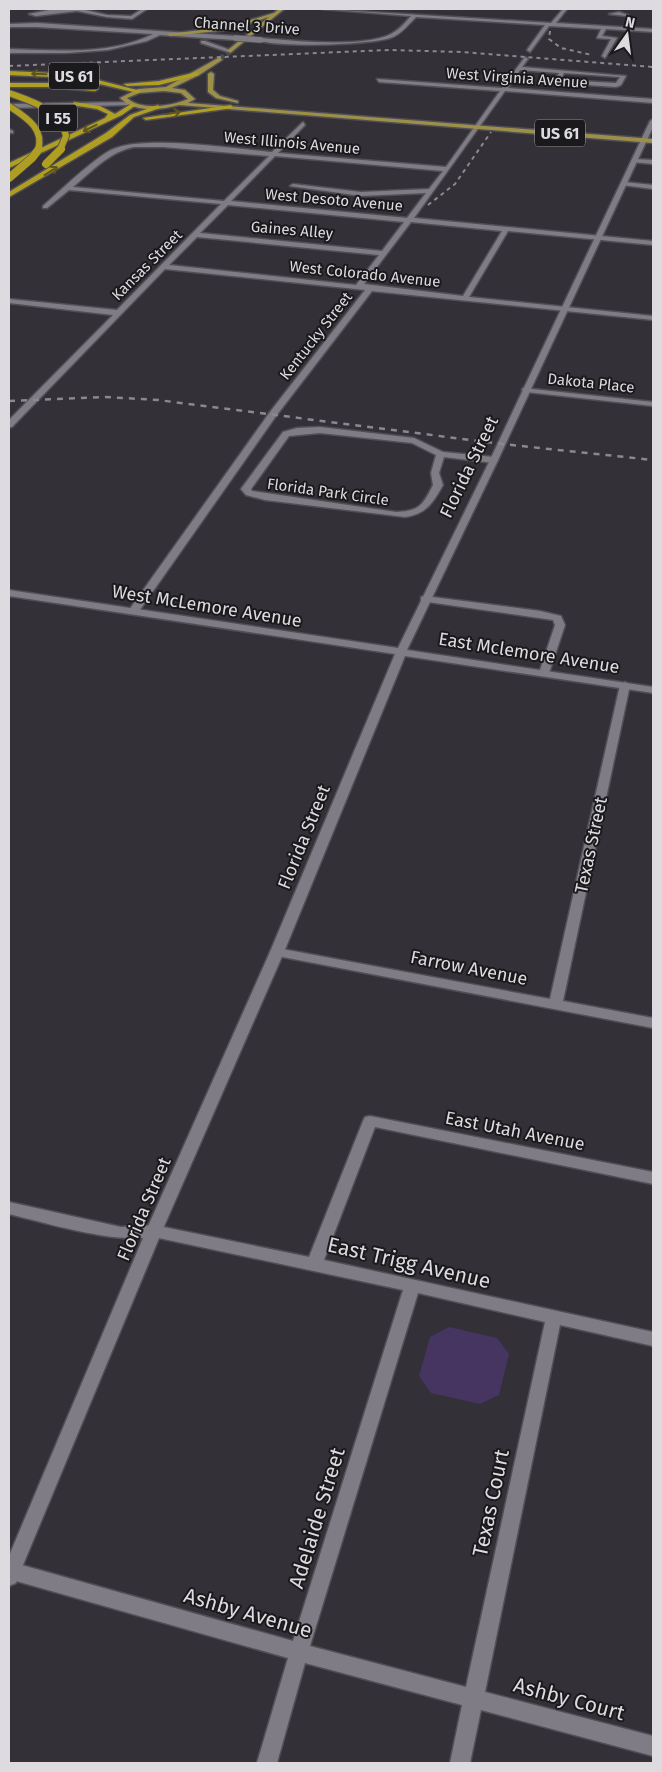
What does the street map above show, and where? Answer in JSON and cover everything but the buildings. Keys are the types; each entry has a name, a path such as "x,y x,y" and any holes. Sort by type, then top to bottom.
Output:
{"highway":[{"name":"US 61","path":"9,73 74,76 138,91"},
{"path":"111,84 159,83 197,78"},
{"name":"US 61","path":"9,84 67,86 125,96"},
{"path":"64,105 80,99 84,94 78,89 67,86"},
{"name":"I 55","path":"9,93 42,106 58,118 64,127 66,136 58,152 46,164 9,188"},
{"path":"78,104 105,109 112,113 108,119"},
{"path":"9,166 108,119 130,104"},
{"name":"I 55","path":"9,106 28,117 38,126 42,136 41,144 35,154 21,170 9,178"},
{"path":"9,195 25,187 125,124 138,113 158,107"},
{"path":"125,124 172,113 231,107"}],"main road":[{"path":"230,50 273,14 282,9"},
{"path":"240,50 288,9"},
{"path":"170,34 228,28 273,14"},
{"path":"164,89 210,74 222,61 197,78"},
{"path":"210,74 210,91 218,97 256,106"},
{"path":"180,104 192,99 185,92 190,87"},
{"name":"US 61","path":"138,91 164,89 185,92"},
{"path":"125,96 138,91"},
{"name":"US 61","path":"125,96 130,104 158,107 180,104 231,107 653,141"},
{"name":"US 61","path":"192,99 351,116"}],"street":[{"path":"61,9 31,14 36,15 77,9 108,16 132,18 145,9"},
{"path":"324,9 408,14 414,12 653,31"},
{"path":"530,50 550,24 565,9"},
{"name":"Channel 3 Drive","path":"9,26 31,24 303,43 371,40 390,37 398,32 414,12"},
{"path":"616,12 625,13 618,24 612,27 609,24 616,12"},
{"path":"88,28 108,16"},
{"path":"604,28 599,37 614,38 605,56"},
{"path":"9,51 66,50 117,46 145,42 160,33"},
{"path":"167,41 206,42 230,50"},
{"path":"128,44 158,42"},
{"name":"Kentucky Street","path":"133,612 273,414 352,315 370,289 360,285 526,59"},
{"path":"519,68 563,71 623,76 618,85 588,85 558,81 563,71"},
{"name":"West Virginia Avenue","path":"378,80 653,101"},
{"path":"582,96 588,85"},
{"path":"78,104 125,96"},
{"path":"9,106 130,104"},
{"name":"Florida Street","path":"10,1574 154,1231 277,952 400,652 494,460 653,121"},
{"name":"Kansas Street","path":"9,425 304,124"},
{"name":"West Illinois Avenue","path":"44,207 112,152 136,145 163,145 447,169"},
{"path":"634,161 653,162"},
{"path":"624,184 653,187"},
{"path":"294,186 364,194 429,191"},
{"name":"West Desoto Avenue","path":"68,188 653,243"},
{"path":"465,298 506,229"},
{"name":"Gaines Alley","path":"197,235 384,252"},
{"name":"West Colorado Avenue","path":"163,267 653,318"},
{"path":"9,301 119,313"},
{"name":"Dakota Place","path":"526,390 653,404"},
{"name":"Florida Park Circle","path":"441,454 435,473 438,485 426,508 415,514 396,515 265,497 249,493 246,489 281,439 286,434 297,431 320,430 414,441 441,454 494,460"},
{"name":"West McLemore Avenue","path":"9,593 400,652"},
{"path":"425,599 540,614 559,620 560,625 544,674"},
{"name":"East Mclemore Avenue","path":"400,652 653,690"},
{"name":"Texas Street","path":"556,1004 625,686"},
{"name":"Farrow Avenue","path":"277,952 653,1022"},
{"name":"East Utah Avenue","path":"314,1264 370,1121 653,1178"},
{"name":"East Trigg Avenue","path":"9,1208 121,1233 154,1231 314,1264 653,1340"},
{"name":"Adelaide Street","path":"267,1763 299,1652 412,1286"},
{"name":"Texas Court","path":"473,1698 554,1317"},
{"name":"Ashby Avenue","path":"10,1574 473,1698"},
{"path":"460,1763 473,1698"},
{"name":"Ashby Court","path":"473,1698 653,1746"}],"shaded area":[{"path":"449,1327 497,1338 509,1354 499,1395 480,1404 431,1393 419,1376 430,1337"}],"tunnel":[{"path":"220,59 230,51"}],"railway":[{"path":"550,31 549,39 561,48 592,55"},
{"path":"9,66 389,50 462,52 653,67"},
{"path":"428,205 455,184 491,132"},
{"path":"9,401 105,397 158,400 502,444 653,460"}]}
